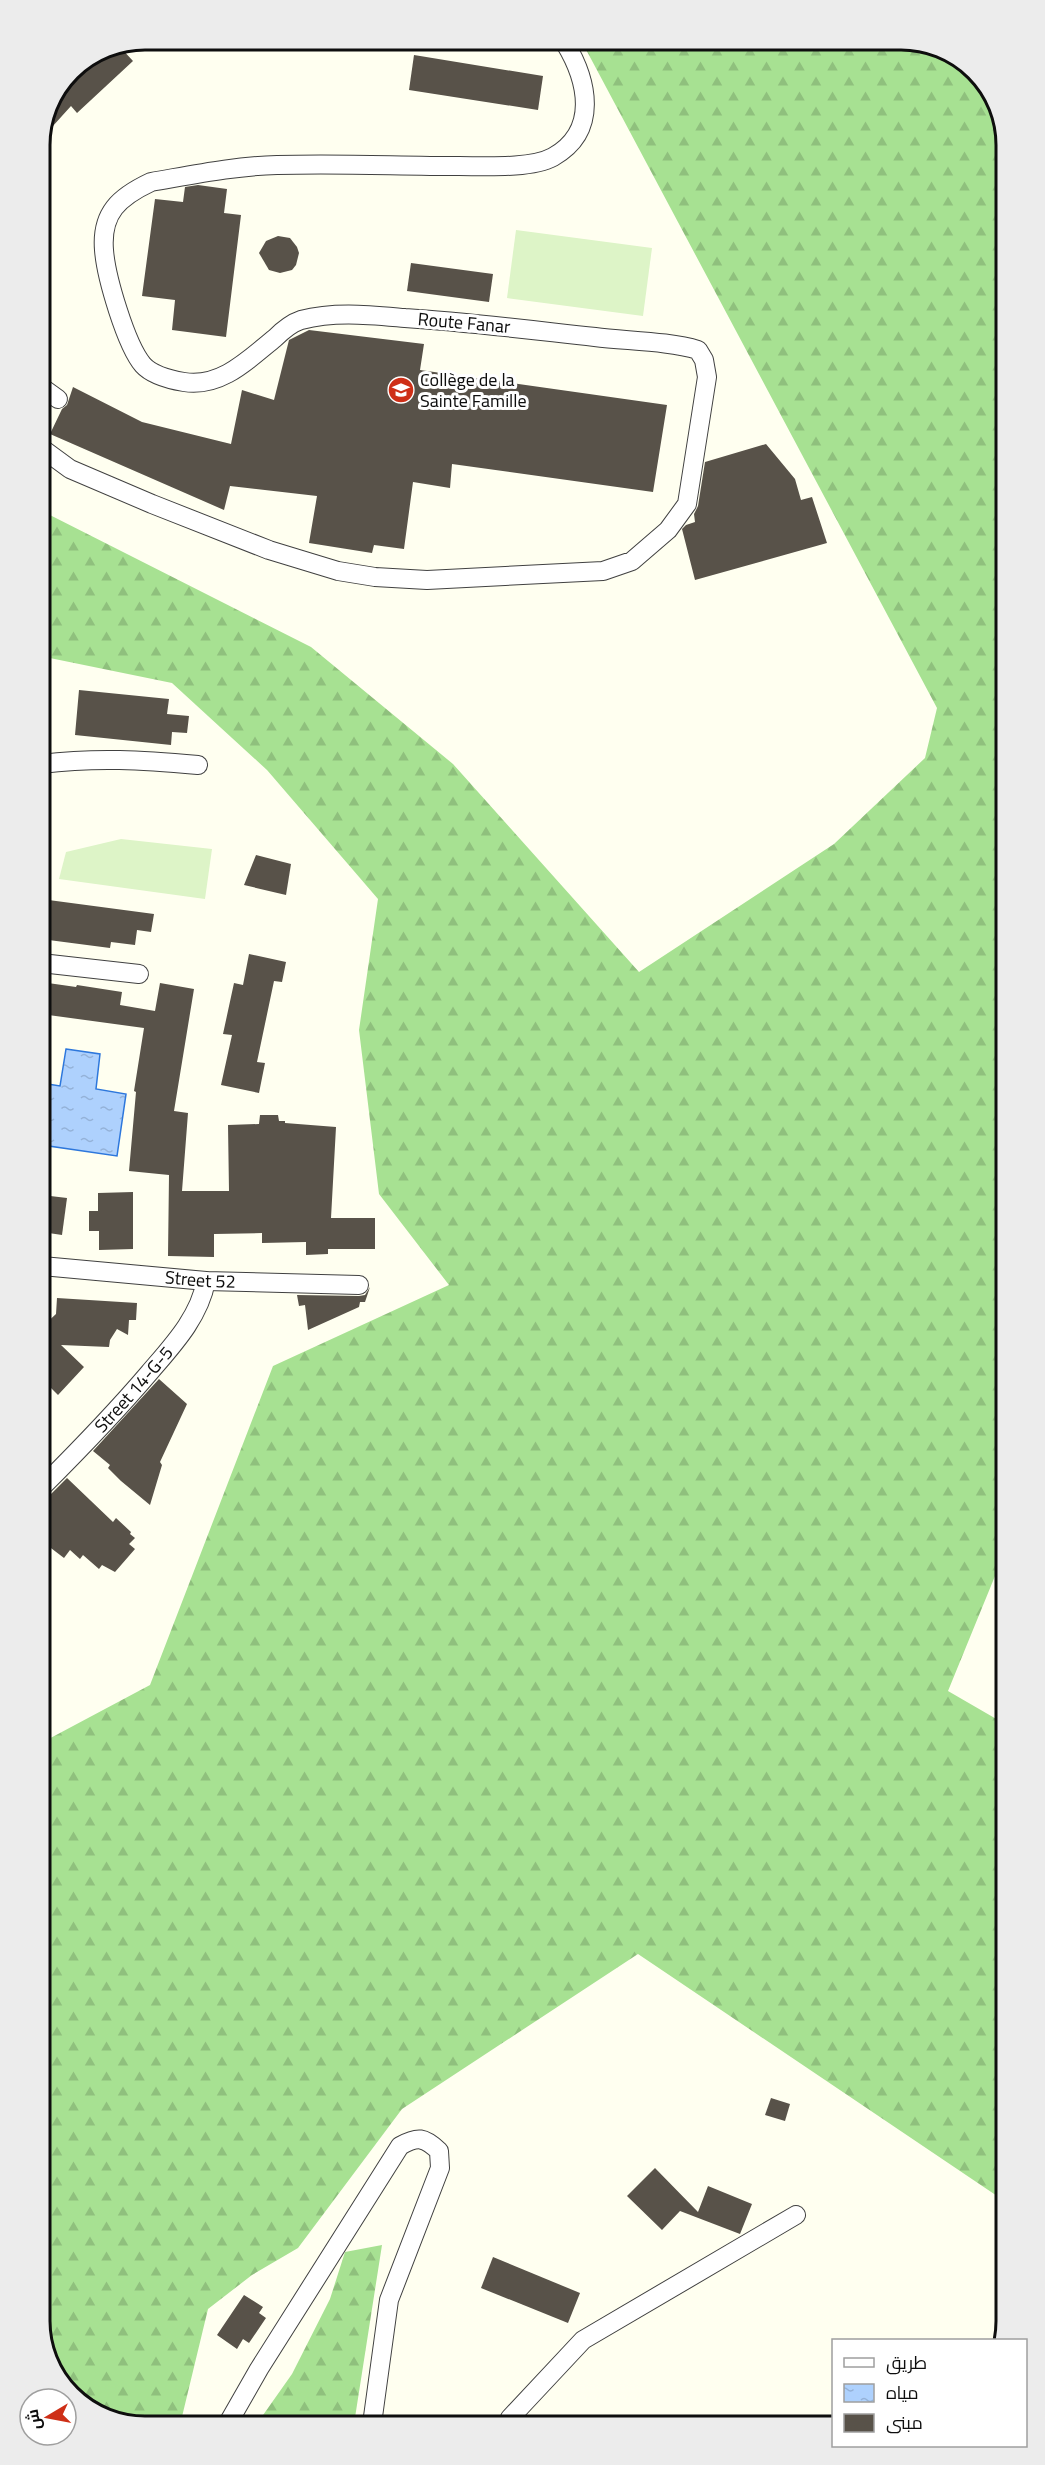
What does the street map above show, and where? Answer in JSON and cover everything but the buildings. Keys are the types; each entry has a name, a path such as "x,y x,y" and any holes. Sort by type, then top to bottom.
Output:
{"street":[{"name":"Route Fanar","path":"50,455 69,469 268,550 338,571 375,578 427,580 603,571 632,561 668,530 687,504 707,377 704,360 698,350 462,322 350,314 327,315 298,321 228,374 213,380 185,383 168,378 142,364 129,341 104,256 102,234 108,216 119,201 133,190 151,182 276,165 500,167 550,159 565,150 577,138 586,104 578,69 569,50"},
{"path":"50,393 58,399"},
{"path":"50,763 121,758 198,765"},
{"path":"50,964 139,974"},
{"name":"Street 52","path":"50,1267 206,1281 359,1285"},
{"name":"Street 14-G-5","path":"50,1479 112,1417 176,1341 197,1310 206,1281"},
{"path":"233,2415 259,2369 400,2146 414,2138 428,2141 439,2151 440,2168 389,2300 373,2415"},
{"path":"512,2415 583,2340 796,2215"}],"green space":[{"path":"586,50 919,51 948,62 968,77 986,102 995,132 995,1576 948,1691 995,1718 995,2195 638,1954 402,2109 298,2248 252,2275 208,2309 182,2415 126,2414 97,2403 78,2389 69,2378 62,2368 51,2339 50,1738 150,1685 273,1366 449,1285 379,1194 359,1030 378,899 267,770 172,683 50,658 50,515 311,647 453,764 639,972 834,844 925,758 937,708"},
{"path":"516,230 652,248 643,316 507,298"},
{"path":"121,839 212,849 205,899 59,879 66,852"},
{"path":"382,2245 355,2415 263,2415 292,2374 330,2299 345,2252"}],"water":[{"path":"66,1049 100,1054 96,1089 126,1094 117,1156 50,1146 50,1084 60,1086"}],"place":[{"name":"Collège de la Sainte Famille","path":"401,390"}]}
